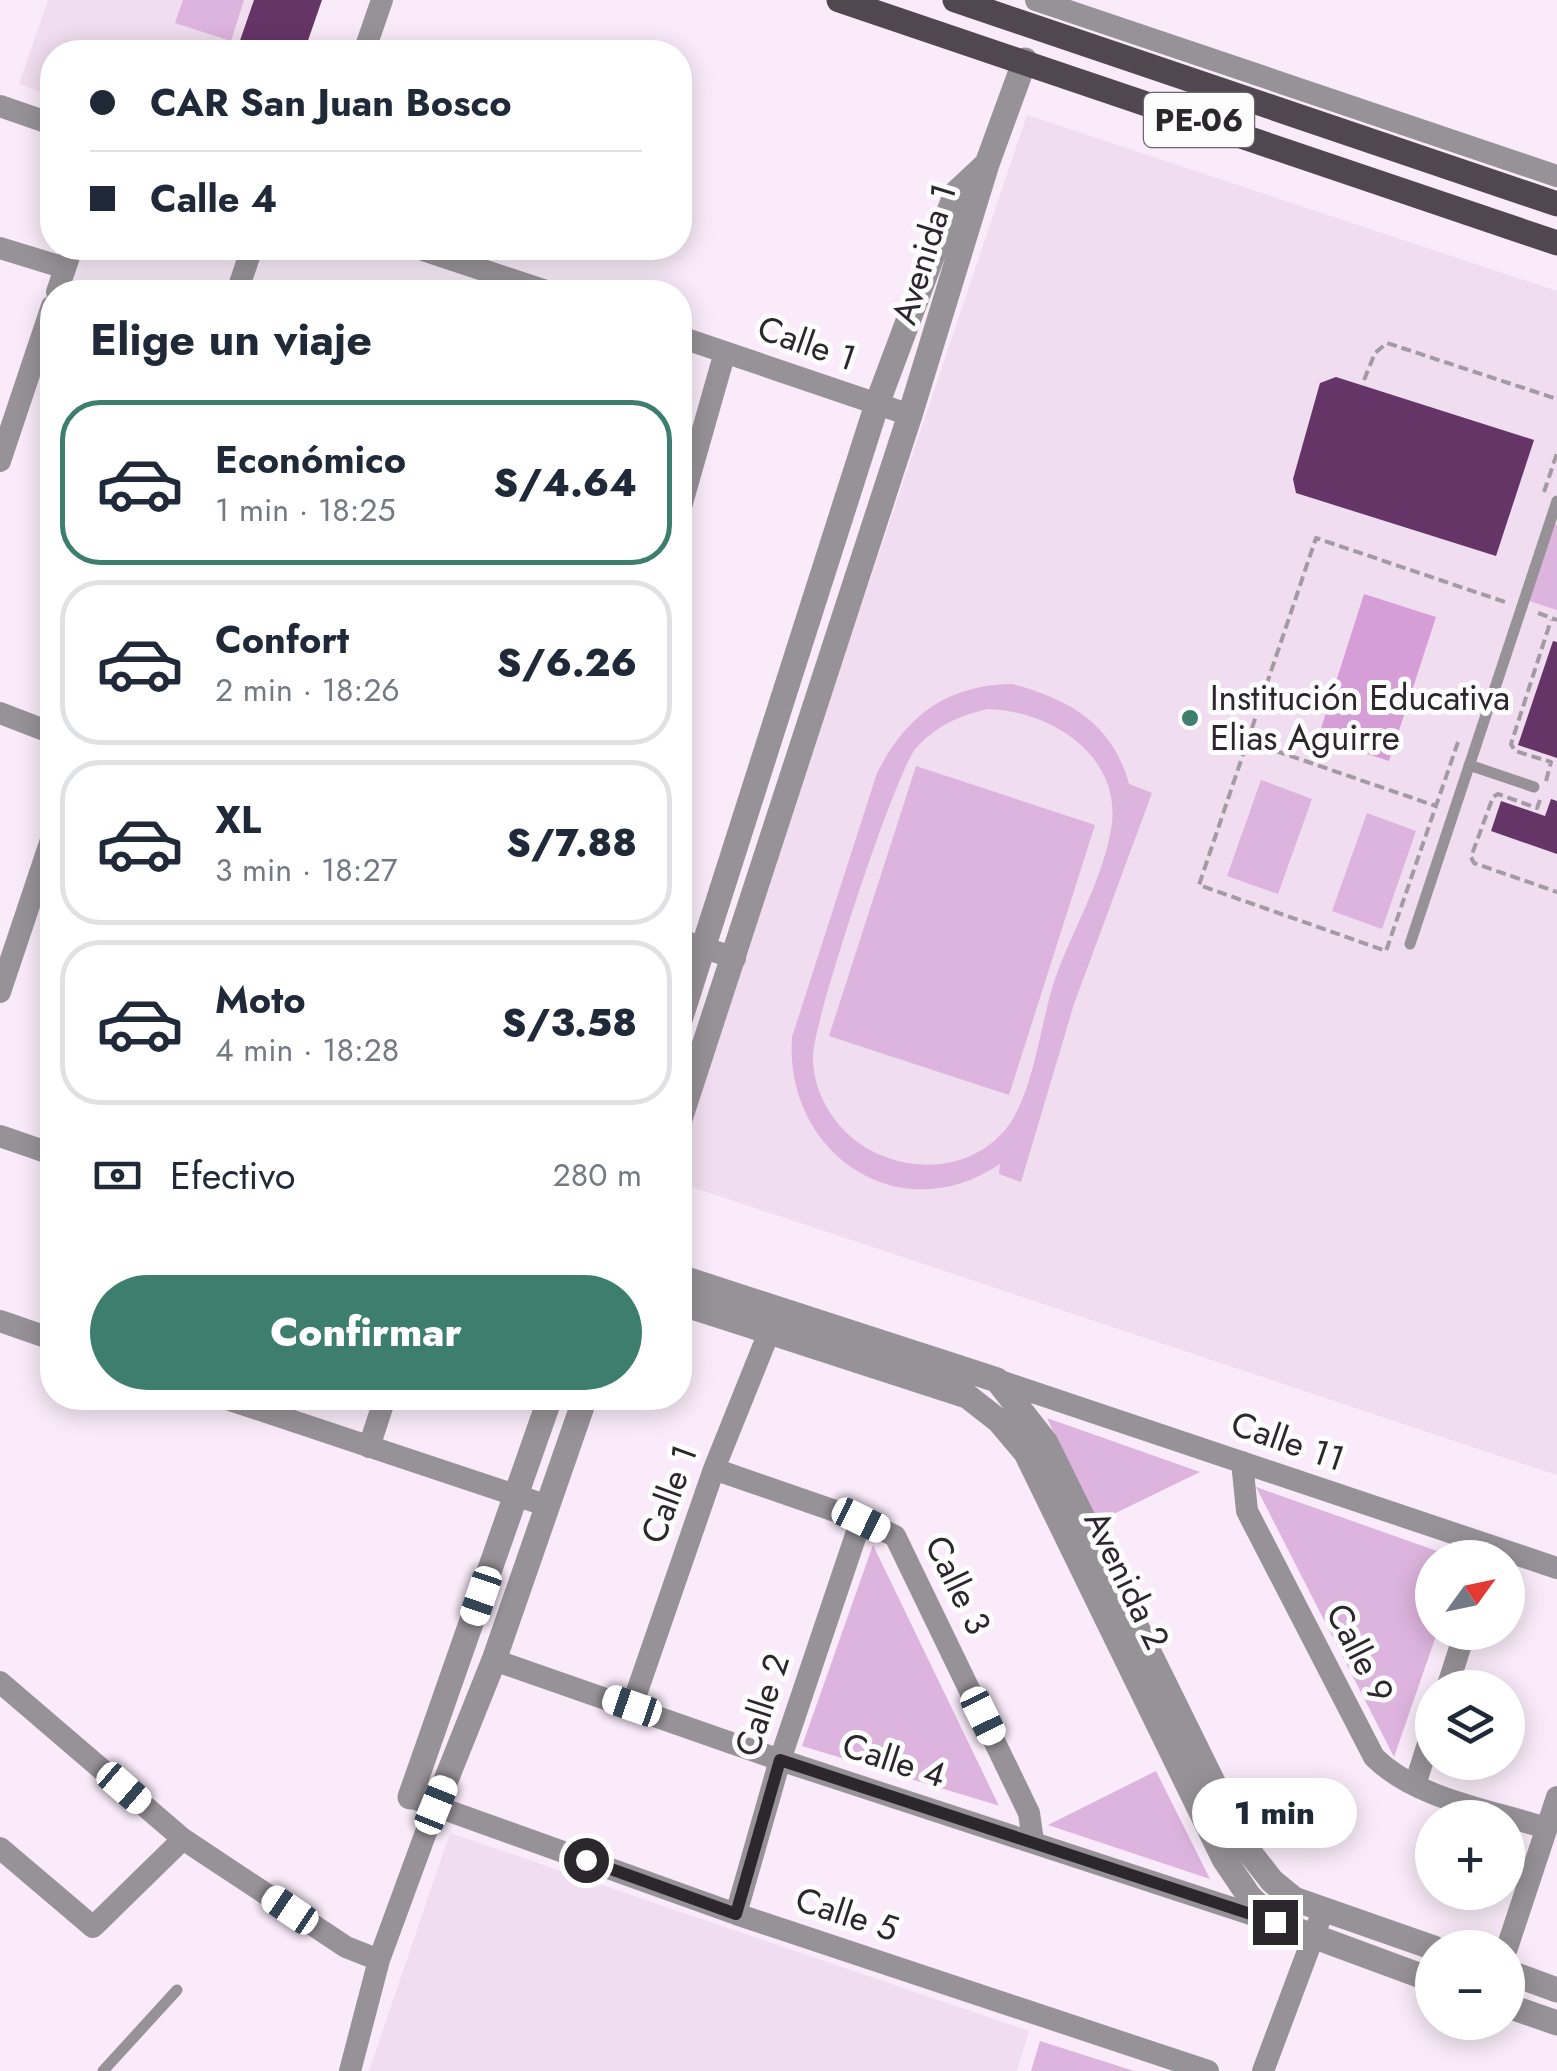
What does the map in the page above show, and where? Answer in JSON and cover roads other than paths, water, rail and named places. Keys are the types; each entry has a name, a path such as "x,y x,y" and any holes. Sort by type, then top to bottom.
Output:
{"main road":[{"name":"PE-06","path":"839,0 862,4 1557,243"},
{"name":"PE-06","path":"955,0 1557,204"}],"street":[{"path":"368,40 382,0"},
{"path":"1036,0 1557,176"},
{"path":"988,164 1026,60"},
{"path":"0,106 40,120"},
{"name":"Avenida 1","path":"692,985 877,404 956,194 988,164"},
{"name":"Avenida 1","path":"692,1084 988,164"},
{"path":"0,248 40,254"},
{"path":"453,260 513,280"},
{"path":"0,461 8,415 40,336"},
{"name":"Calle 1","path":"692,341 910,415"},
{"path":"692,464 724,352"},
{"path":"8,716 40,728"},
{"path":"0,992 40,899"},
{"path":"692,944 735,958"},
{"path":"0,1136 40,1150"},
{"name":"Avenida 2","path":"692,1282 774,1320 967,1396 1000,1421 1026,1453 1224,1858 1248,1896 1275,1922 1415,1974"},
{"name":"Avenida 2","path":"692,1305 774,1320 997,1380 1046,1443 1244,1845 1272,1880 1294,1899 1415,1942"},
{"name":"Calle 1","path":"632,1706 714,1470 774,1320"},
{"path":"0,1321 40,1335"},
{"name":"Calle 11","path":"997,1380 1459,1540"},
{"path":"260,1410 548,1506"},
{"path":"369,1447 381,1410"},
{"path":"410,1797 546,1410"},
{"path":"350,2071 379,1960 494,1660 581,1410"},
{"name":"Calle 9","path":"1242,1462 1247,1510 1374,1757 1389,1772 1414,1785 1546,1828"},
{"name":"Calle 3","path":"714,1470 861,1520 895,1536 1029,1813 1033,1841"},
{"name":"Calle 2","path":"736,1914 780,1760 861,1520"},
{"name":"Calle 11","path":"1525,1560 1557,1568"},
{"name":"Calle 4","path":"494,1660 780,1760 1275,1922"},
{"path":"2,1686 183,1839 346,1947 379,1960"},
{"path":"1414,1785 1416,1780"},
{"path":"1512,1930 1557,1796"},
{"name":"Calle 5","path":"410,1797 736,1914 1208,2071"},
{"path":"3,1857 93,1928 183,1839"},
{"path":"1263,2071 1323,1911"},
{"path":"1525,1978 1557,1990"},
{"path":"1525,2012 1557,2023"}],"lane":[{"path":"1410,944 1557,501"},
{"path":"1469,766 1534,787"},
{"path":"103,2071 178,1990"}],"place":[{"name":"Institución Educativa Elias Aguirre","path":"1190,718"}]}
